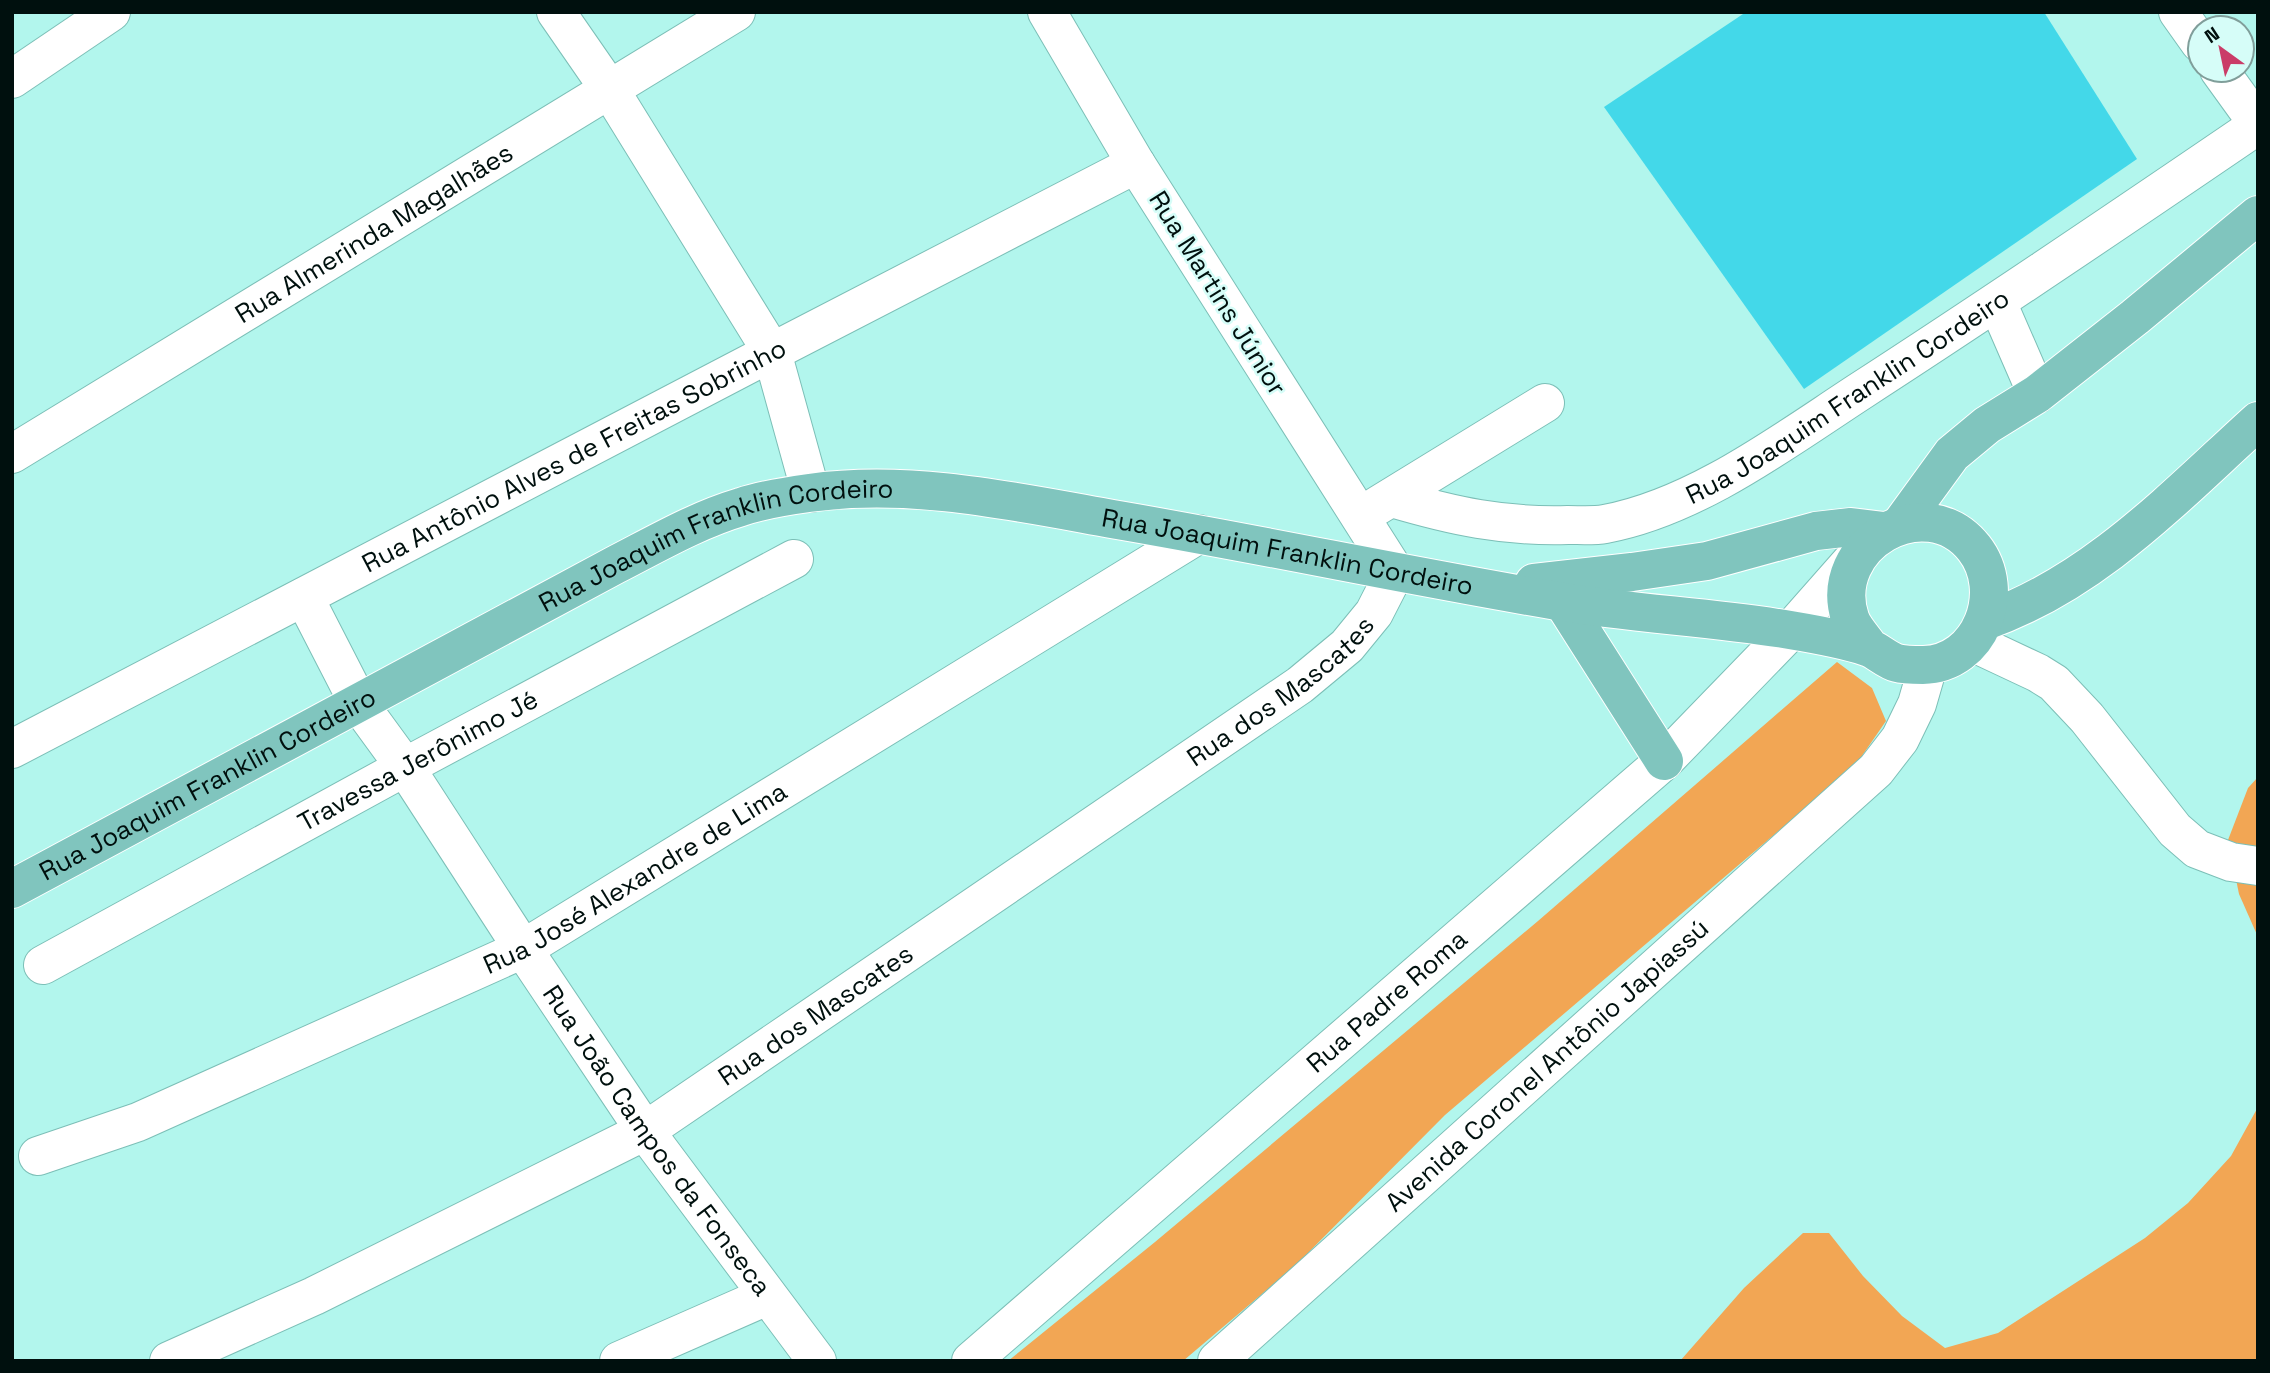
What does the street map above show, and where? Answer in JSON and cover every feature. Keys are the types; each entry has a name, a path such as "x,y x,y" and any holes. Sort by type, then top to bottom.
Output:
{"main road":[{"path":"2258,215 2038,394 1987,425 1952,454 1881,536 1846,585 1850,619 1869,647 1896,663 1928,666 1952,657 1978,632 2041,598 2130,537 2258,421"},
{"name":"Rua Joaquim Franklin Cordeiro","path":"12,889 679,532 742,506 811,492 896,488 976,495 1563,602 1791,630 1869,647"},
{"path":"1881,536 1928,522 1953,531 1973,547 1986,570 1990,596 1978,632"},
{"name":"Rua Joaquim Franklin Cordeiro","path":"1487,589 1707,561 1816,531 1851,527 1881,536"},
{"path":"1563,602 1664,761"}],"street":[{"path":"12,79 111,12"},
{"path":"556,12 610,90 772,352 811,492"},
{"name":"Rua Almerinda Magalhães","path":"12,454 736,12"},
{"name":"Rua Martins Júnior","path":"1047,12 1136,164 1375,507 1395,572"},
{"path":"2229,84 2258,125"},
{"name":"Rua Joaquim Franklin Cordeiro","path":"1375,507 1442,513 1493,523 1548,526 1604,525 1656,511 1733,474 1997,302 2258,125"},
{"name":"Rua Antônio Alves de Freitas Sobrinho","path":"12,750 1136,164"},
{"path":"1997,302 2038,394"},
{"path":"1375,507 1545,403"},
{"name":"Rua José Alexandre de Lima","path":"38,1156 138,1122 523,949 1199,534"},
{"name":"Rua Padre Roma","path":"971,1361 1664,761 1881,536"},
{"name":"Travessa Jerônimo Jé","path":"43,965 794,559"},
{"name":"Rua dos Mascates","path":"169,1361 314,1296 645,1131 1300,685 1347,646 1374,613 1395,572"},
{"name":"Rua João Campos da Fonseca","path":"304,597 359,704 405,767 645,1131 817,1361"},
{"path":"1978,632 2054,683 2087,718 2175,830 2197,849 2231,862 2258,866"},
{"name":"Avenida Coronel Antônio Japiassú","path":"1217,1361 1876,770 1899,739 1917,705 1928,666"},
{"path":"619,1361 767,1296"}],"shaded area":[{"path":"1837,662 1872,688 1886,721 1855,766 1445,1115 1295,1266 1183,1361 1008,1361 1155,1242 1538,921"},
{"path":"2258,777 2258,937 2239,894 2228,840 2248,788"},
{"path":"2258,1107 2258,1361 1680,1361 1744,1288 1803,1233 1829,1233 1863,1276 1902,1316 1945,1348 1998,1333 2145,1238 2188,1203 2231,1156"}],"building":[{"path":"1746,12 2044,12 2137,159 1804,389 1604,107"}]}
